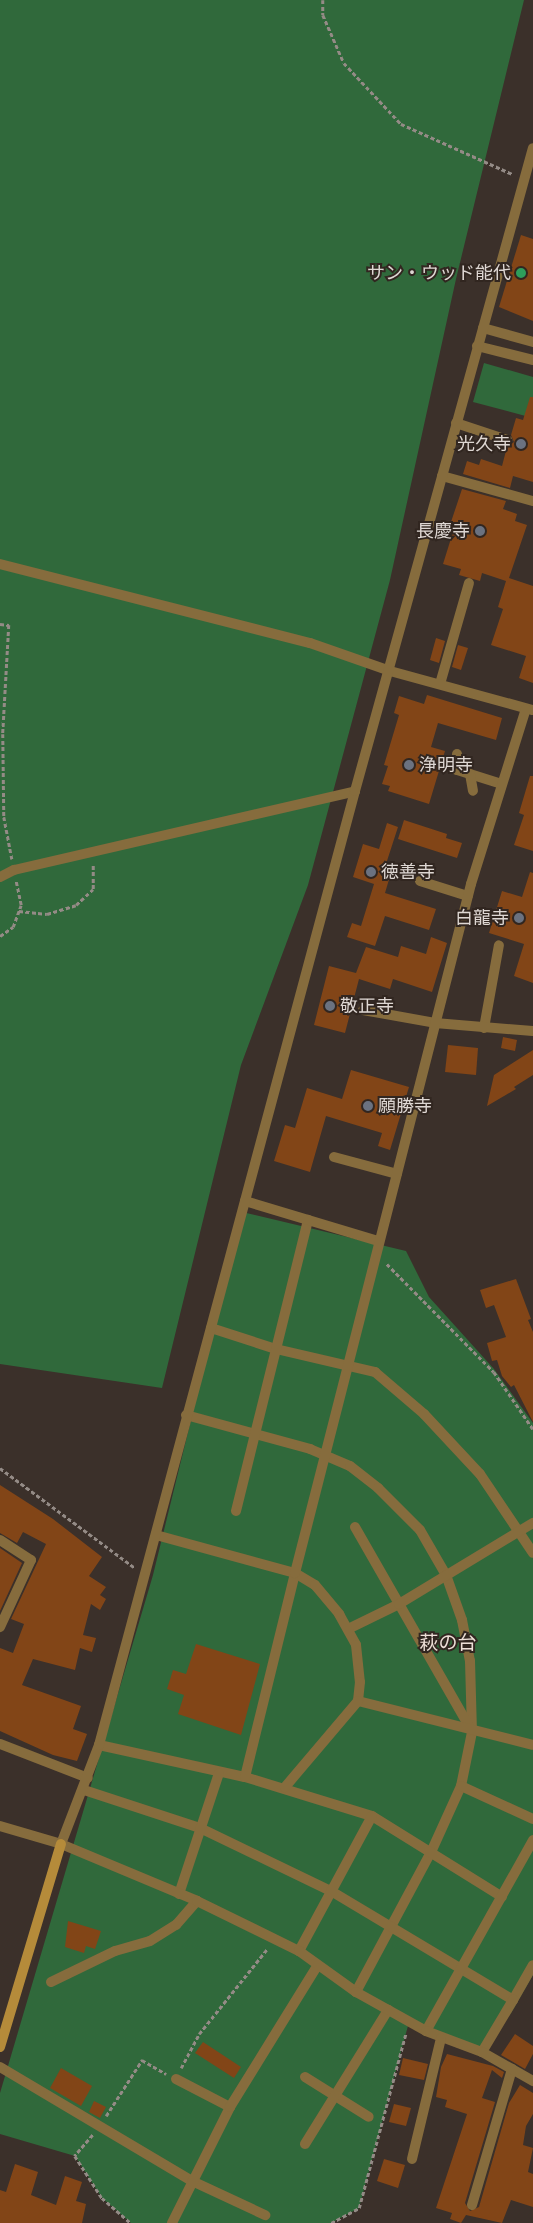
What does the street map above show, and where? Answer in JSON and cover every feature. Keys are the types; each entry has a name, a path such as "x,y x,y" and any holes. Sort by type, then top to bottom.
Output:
{"street":[{"path":"0,2046 60,1844 84,1790 98,1745 355,791 390,671 476,346 483,328 523,178 533,148"},
{"path":"483,328 533,342"},
{"path":"476,346 533,360"},
{"path":"456,423 507,440"},
{"path":"442,476 533,501"},
{"path":"0,564 310,643 390,671 530,710 502,784 468,896 378,1241 349,1366 295,1573 245,1777"},
{"path":"440,684 469,583"},
{"path":"457,754 456,769 502,784"},
{"path":"470,774 473,791"},
{"path":"0,877 14,870 355,791"},
{"path":"420,882 468,896"},
{"path":"484,1028 499,945"},
{"path":"363,1010 435,1023 533,1031"},
{"path":"334,1157 397,1174"},
{"path":"244,1201 378,1241"},
{"path":"236,1511 308,1220"},
{"path":"211,1328 276,1349 375,1372 424,1414 480,1474 520,1530 533,1553"},
{"path":"186,1415 326,1455 357,1471 405,1514 433,1549 446,1575 466,1636 472,1732 462,1786 431,1852 356,1992"},
{"path":"348,1629 399,1604 533,1523"},
{"path":"355,1527 472,1732"},
{"path":"156,1535 295,1573 315,1585 330,1600 348,1629 360,1664 358,1701 285,1787"},
{"path":"0,1540 31,1560 0,1627"},
{"path":"358,1701 472,1732 533,1745"},
{"path":"0,1744 88,1778"},
{"path":"98,1745 285,1787 372,1816 502,1898"},
{"path":"179,1894 219,1773"},
{"path":"462,1786 533,1819"},
{"path":"84,1790 200,1828 331,1891 514,2000"},
{"path":"299,1951 372,1816"},
{"path":"0,1826 60,1844 197,1901 299,1951 317,1966 356,1992 409,2022 441,2038 482,2052 533,2081"},
{"path":"426,2031 533,1840"},
{"path":"51,1982 115,1951 150,1941 176,1925 197,1901"},
{"path":"482,2052 533,1965"},
{"path":"172,2223 230,2107 317,1966"},
{"path":"305,2144 388,2010"},
{"path":"412,2159 441,2038"},
{"path":"0,2067 192,2180 265,2215"},
{"path":"472,2205 512,2069"},
{"path":"305,2077 334,2097 369,2117"},
{"path":"176,2079 230,2107"}],"path":[{"path":"322,0 323,15 344,63 401,124 523,178"},
{"path":"0,624 9,625 3,734 4,808 21,905 13,927 0,936"},
{"path":"19,911 47,914 76,905 92,889 94,851"},
{"path":"375,1253 494,1372 533,1429"},
{"path":"0,1468 144,1575"},
{"path":"131,2223 102,2198 75,2156 100,2126 142,2060 176,2079 199,2034 274,1940"},
{"path":"331,2223 359,2208 409,2022"}],"green space":[{"path":"0,0 524,0 456,279 390,580 308,885 241,1065 162,1388 0,1364"},
{"path":"484,363 533,377 533,418 473,402"},
{"path":"242,1212 406,1251 429,1297 494,1369 533,1423 533,1975 511,2013 482,2052 409,2022 359,2208 331,2223 131,2223 102,2198 75,2156 0,2134 0,2093 153,1575"}],"building":[{"name":"サン・ウッド能代","path":"521,235 533,239 533,321 499,307"},
{"name":"光久寺","path":"530,397 533,397 533,482 513,476 510,488 463,474 467,461 479,465 481,459 502,466 507,447 514,442 511,435 516,418 523,420"},
{"path":"462,489 506,501 503,509 517,514 515,521 527,525 509,578 533,586 533,683 519,678 526,656 491,645 503,609 498,607 506,581 482,573 480,581 459,575 461,569 443,564 453,532 448,531"},
{"path":"436,638 445,641 439,663 430,660"},
{"path":"458,645 468,648 461,670 452,667"},
{"path":"427,695 502,718 496,740 438,723 431,747 445,751 429,804 388,791 390,786 382,784 388,766 384,765 399,715 394,713 399,696 424,704"},
{"path":"530,776 533,776 533,851 514,845 524,815 519,813"},
{"path":"404,820 447,834 446,838 462,843 457,858 398,839"},
{"path":"387,823 398,827 386,864 393,866 385,893 436,909 429,930 385,916 375,946 347,937 352,923 361,926 374,884 353,877 363,844 379,849"},
{"path":"530,872 533,873 533,983 514,976 524,944 489,933 502,891 522,897"},
{"path":"431,937 447,943 432,992 393,979 390,989 359,979 345,1033 314,1025 329,966 356,973 366,947 398,957 401,946 426,954"},
{"path":"503,1037 517,1040 515,1051 501,1048"},
{"path":"448,1045 478,1048 476,1075 445,1072"},
{"path":"533,1050 533,1075 514,1087 516,1089 487,1106 494,1075"},
{"path":"351,1070 409,1087 390,1150 378,1146 382,1133 326,1116 310,1172 274,1161 285,1125 295,1128 307,1088 342,1099"},
{"path":"516,1279 531,1319 528,1320 533,1332 533,1422 514,1385 511,1387 502,1376 497,1360 492,1361 487,1343 506,1337 494,1305 486,1308 480,1290"},
{"path":"0,1485 53,1519 102,1557 89,1576 106,1587 100,1595 106,1599 100,1610 91,1604 83,1635 96,1638 92,1652 80,1648 75,1670 33,1659 22,1685 81,1706 73,1729 87,1734 77,1761 53,1755 0,1731 0,1648 13,1653 24,1624 11,1619 46,1544 23,1532 17,1543 0,1533"},
{"path":"0,1548 22,1563 0,1611"},
{"path":"196,1644 260,1664 241,1735 178,1714 184,1695 167,1689 173,1670 186,1674"},
{"path":"68,1921 101,1931 95,1949 86,1946 84,1953 65,1947"},
{"path":"515,2034 533,2046 533,2054 525,2069 501,2055"},
{"path":"203,2042 241,2067 234,2078 195,2053"},
{"path":"447,2054 493,2066 504,2072 502,2078 492,2070 482,2098 495,2102 465,2203 470,2211 479,2207 509,2103 520,2085 533,2093 533,2114 526,2126 523,2145 533,2148 528,2172 533,2174 533,2207 511,2200 502,2223 466,2215 461,2223 450,2219 452,2213 436,2208 467,2114 445,2107 447,2100 436,2097 441,2067"},
{"path":"403,2058 428,2064 424,2080 399,2075"},
{"path":"61,2068 92,2086 81,2106 50,2088"},
{"path":"94,2101 106,2107 100,2118 89,2112"},
{"path":"394,2104 411,2108 406,2126 389,2122"},
{"path":"384,2159 405,2165 398,2188 377,2181"},
{"path":"15,2164 38,2172 31,2195 56,2205 65,2176 82,2182 76,2201 86,2204 82,2223 0,2223 0,2190 6,2192"}],"place":[{"name":"サン・ウッド能代","path":"521,273"},
{"name":"光久寺","path":"521,444"},
{"name":"長慶寺","path":"480,531"},
{"name":"浄明寺","path":"409,765"},
{"name":"徳善寺","path":"371,872"},
{"name":"白龍寺","path":"519,918"},
{"name":"敬正寺","path":"330,1006"},
{"name":"願勝寺","path":"368,1106"}],"district":[{"name":"萩の台","path":"448,1643"}]}
